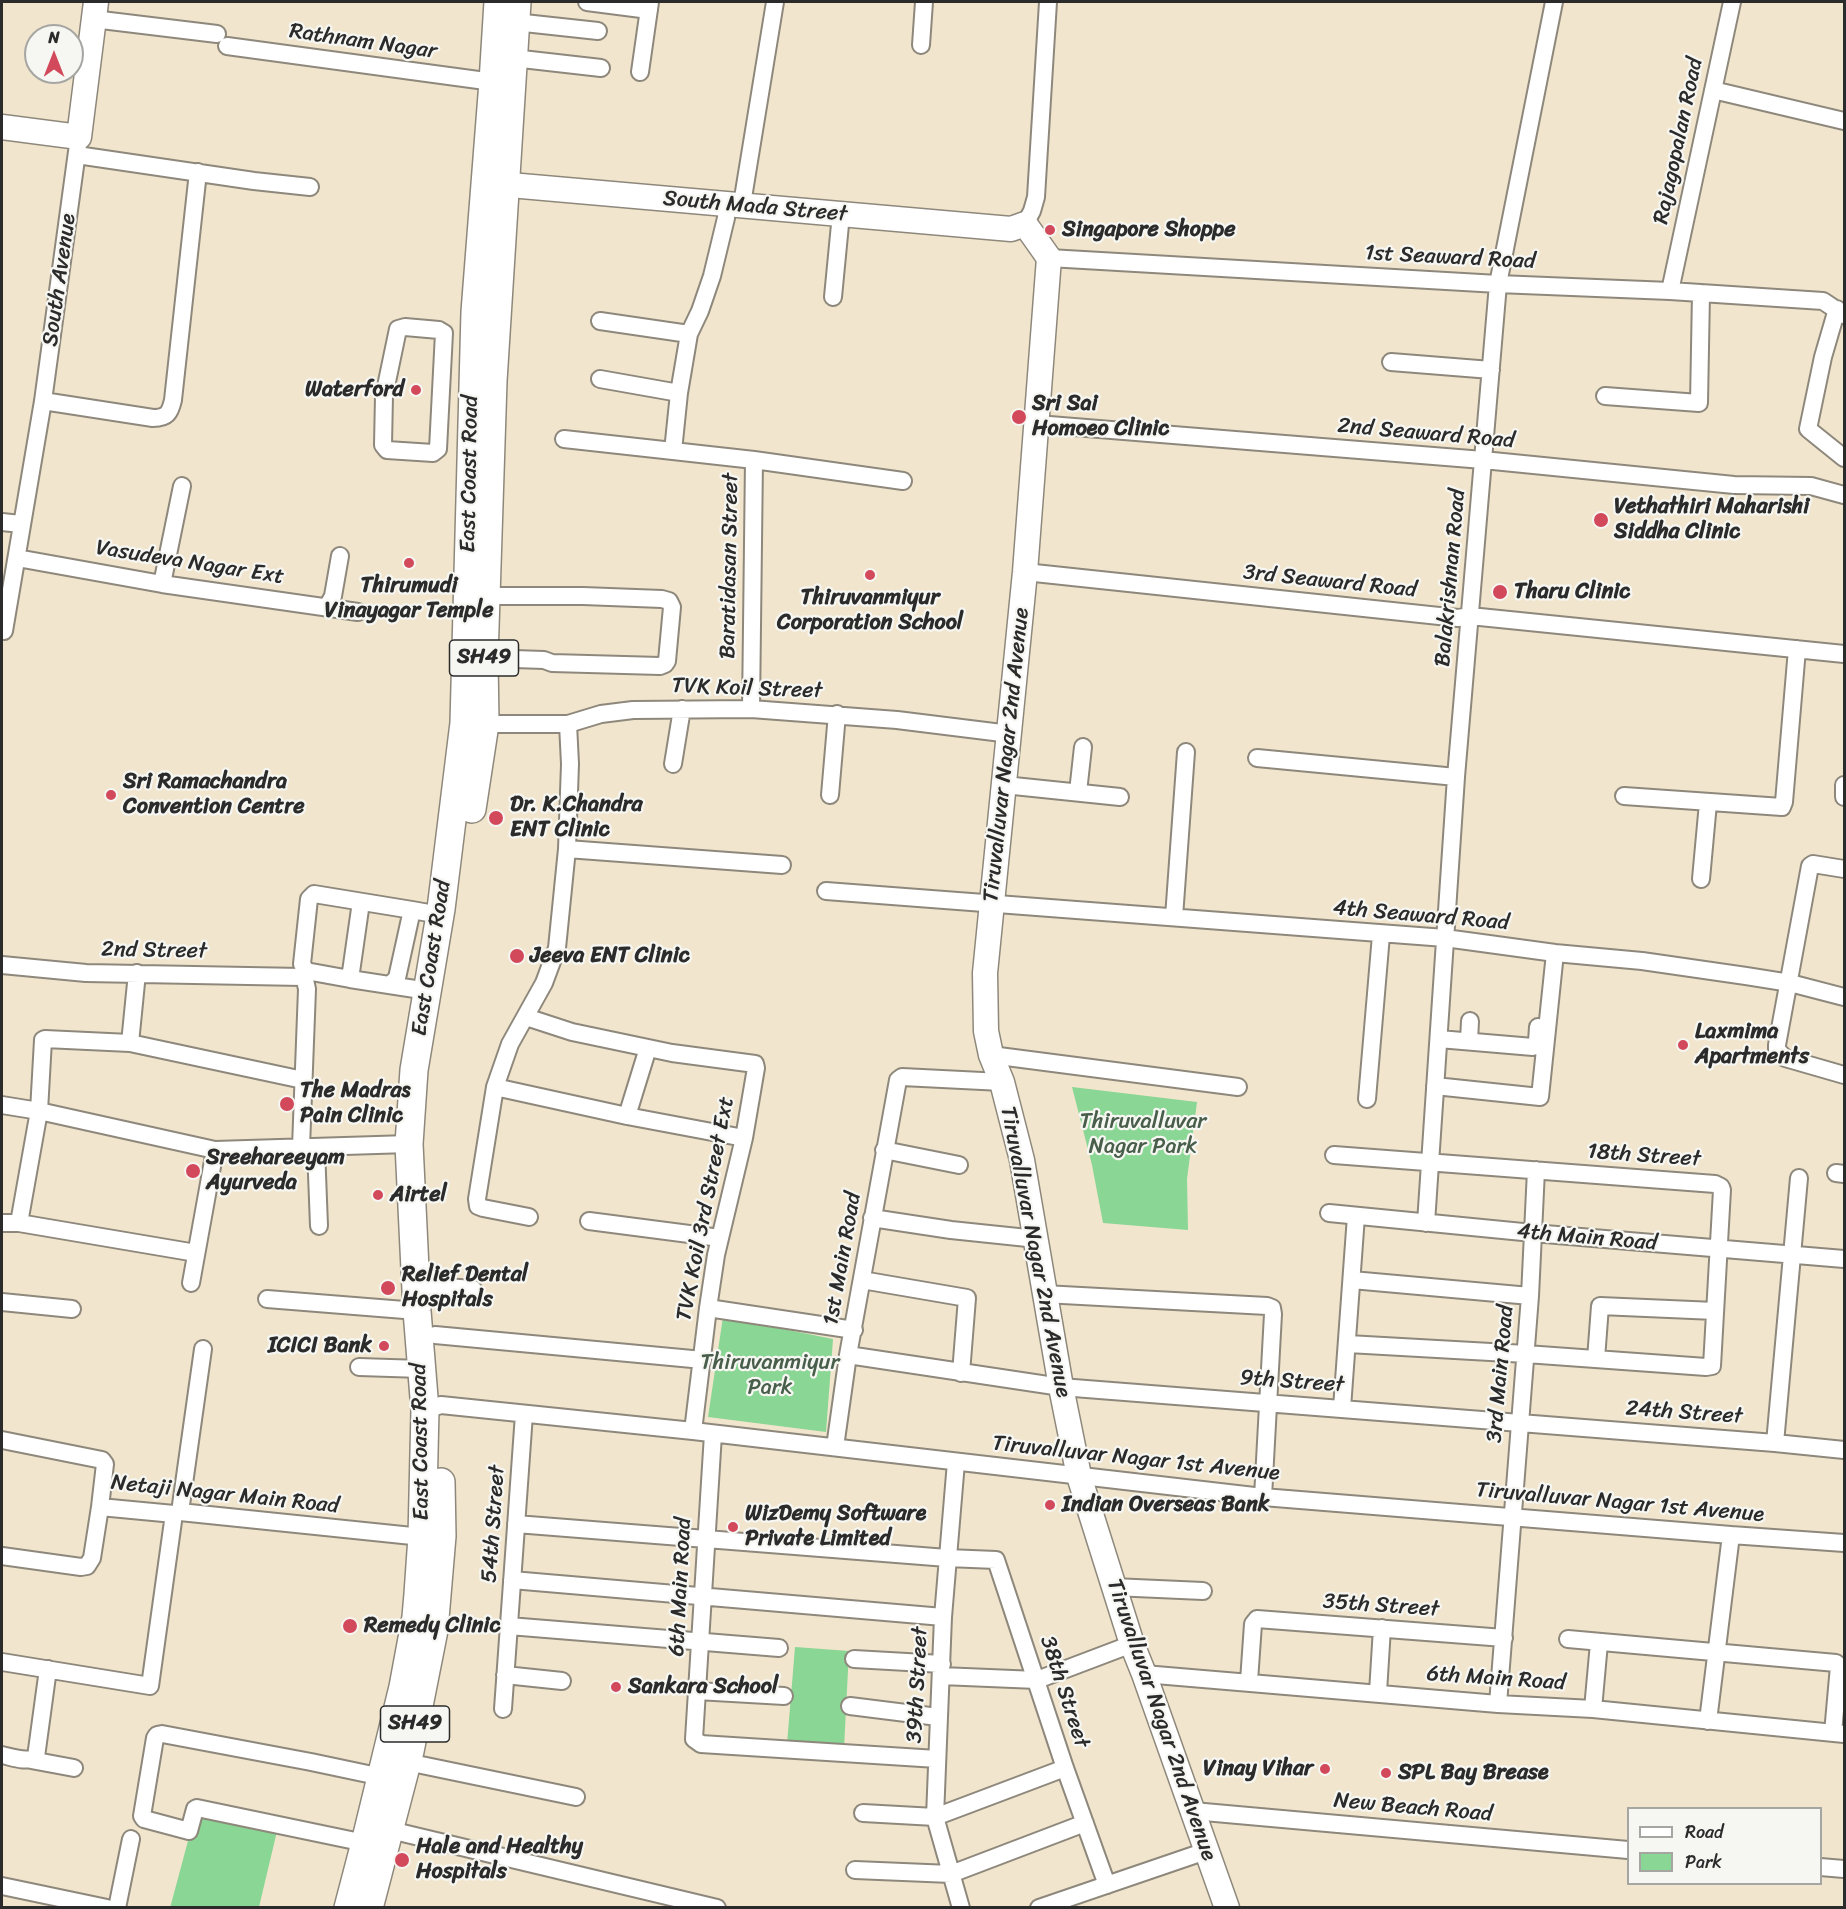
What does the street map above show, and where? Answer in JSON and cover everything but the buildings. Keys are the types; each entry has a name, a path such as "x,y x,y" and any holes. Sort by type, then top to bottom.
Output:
{"main road":[{"name":"East Coast Road","path":"358,1906 390,1830 407,1762 435,1617 442,1536 433,1408 422,1369 417,1311 409,1144 414,1070 484,658 493,381 495,184 493,82 498,2"},
{"name":"East Coast Road","path":"358,1906 365,1843 403,1687 416,1617 433,1408 435,1335 427,1174 430,1077 474,724 472,397 475,312 513,58 516,12"}],"street":[{"path":"587,2 650,6 640,72"},
{"path":"672,451 689,334 712,276 726,219 735,204 775,2"},
{"path":"921,45 924,2"},
{"path":"1048,2 1036,197 1025,224 1049,258"},
{"name":"Balakrishnan Road","path":"1426,1223 1456,777 1498,284 1554,2"},
{"name":"Rajagopalan Road","path":"1670,291 1732,2"},
{"name":"Rathnam Nagar","path":"94,10 222,40 493,82"},
{"name":"South Avenue","path":"4,631 43,401 94,10"},
{"path":"516,12 598,31"},
{"path":"513,58 601,68"},
{"path":"1713,90 1845,121"},
{"path":"2,127 198,172 310,187"},
{"path":"43,401 153,418 162,418 171,410 198,172"},
{"name":"South Mada Street","path":"495,184 1011,229 1025,224"},
{"path":"833,297 841,214"},
{"name":"1st Seaward Road","path":"1049,258 1823,301 1841,312"},
{"name":"Tiruvalluvar Nagar 2nd Avenue","path":"1049,258 1025,573 985,974 986,1031 1022,1160 1061,1387 1080,1476 1132,1644 1227,1908"},
{"path":"1605,396 1699,403 1701,293"},
{"path":"1841,312 1822,357 1808,429 1845,458"},
{"path":"600,321 689,334"},
{"path":"399,329 439,330 444,333 441,396 438,449 434,453 387,450 383,445 384,396 399,329"},
{"path":"1391,362 1491,370"},
{"path":"600,379 679,393"},
{"path":"441,396 472,397"},
{"name":"2nd Seaward Road","path":"1037,424 1483,460 1734,484 1812,486 1845,495"},
{"path":"564,439 754,460 903,481"},
{"name":"Baratidasan Street","path":"751,708 754,460"},
{"path":"162,584 182,486"},
{"path":"2,522 21,524"},
{"path":"327,607 333,596 340,556"},
{"name":"Vasudeva Nagar Ext","path":"16,558 162,584 358,612"},
{"name":"3rd Seaward Road","path":"1025,573 1448,617 1470,616 1845,654"},
{"path":"484,658 544,660 552,663 660,666 667,661 672,607 669,602 662,599 486,596"},
{"path":"1624,795 1782,807 1784,805 1797,649"},
{"name":"TVK Koil Street","path":"474,724 568,724 601,714 633,710 751,708 897,720 1010,734"},
{"path":"673,764 682,709"},
{"path":"830,795 837,714"},
{"path":"529,1217 478,1206 478,1189 495,1087 510,1044 544,983 557,948 567,849 570,764 568,724"},
{"path":"1078,792 1083,747"},
{"path":"1174,917 1186,752"},
{"path":"1257,758 1456,777"},
{"path":"1004,785 1120,797"},
{"path":"1845,786 1845,797"},
{"path":"1701,879 1708,803"},
{"path":"567,849 782,866"},
{"path":"1845,869 1813,864 1810,866 1777,1050 1785,1058 1845,1075"},
{"name":"4th Seaward Road","path":"826,891 1381,935 1445,938 1790,983 1845,997"},
{"path":"428,991 306,971 302,964 309,899 314,894 440,915"},
{"path":"350,979 361,902"},
{"path":"391,984 397,978 412,910"},
{"path":"1367,1099 1381,935"},
{"path":"1439,1039 1533,1047 1537,1042 1550,952"},
{"path":"1436,1086 1540,1097 1550,952"},
{"name":"2nd Street","path":"2,965 86,973 298,976 305,980 307,989 303,1080"},
{"path":"130,1043 137,974"},
{"path":"526,1017 572,1032 648,1048 627,1116"},
{"path":"1469,1041 1470,1021"},
{"path":"19,1223 39,1111 43,1040 48,1039 130,1043 303,1080 308,1148 319,1226"},
{"name":"TVK Koil 3rd Street Ext","path":"648,1048 751,1063 755,1064 756,1068 744,1138 720,1238 708,1308 693,1431"},
{"path":"991,1055 1238,1087"},
{"name":"1st Main Road","path":"835,1447 848,1355 884,1150 899,1079 902,1077 1002,1082"},
{"path":"495,1087 627,1116 744,1138"},
{"path":"2,1105 215,1150 409,1144"},
{"path":"191,1283 215,1150"},
{"path":"884,1150 959,1165"},
{"path":"1334,1155 1536,1170"},
{"name":"3rd Main Road","path":"1497,1704 1526,1354 1536,1170"},
{"name":"18th Street","path":"1536,1170 1719,1185 1722,1190 1718,1249"},
{"path":"1775,1443 1799,1178"},
{"name":"4th Main Road","path":"1329,1213 1533,1233 1845,1259"},
{"path":"1342,1408 1356,1216"},
{"path":"873,1218 951,1230 1037,1239"},
{"path":"589,1221 720,1238"},
{"path":"2,1223 19,1223 196,1253"},
{"path":"1348,1344 1526,1354 1706,1368 1712,1366 1718,1249"},
{"path":"862,1280 967,1298 962,1373"},
{"path":"1352,1280 1530,1296"},
{"path":"432,1286 473,1289"},
{"path":"1044,1294 1272,1308 1263,1497"},
{"path":"267,1299 417,1311"},
{"path":"2,1302 72,1309"},
{"path":"1596,1359 1599,1306 1715,1311"},
{"path":"708,1308 854,1330"},
{"path":"435,1335 703,1360"},
{"path":"2,1662 150,1686 203,1349"},
{"name":"9th Street","path":"848,1355 1061,1387 1519,1423"},
{"path":"359,1367 422,1369"},
{"name":"Tiruvalluvar Nagar 1st Avenue","path":"433,1408 524,1413 693,1431 1263,1497 1845,1543"},
{"name":"54th Street","path":"503,1709 524,1413"},
{"name":"24th Street","path":"1519,1423 1845,1450"},
{"name":"6th Main Road","path":"713,1434 694,1739 696,1742 937,1760"},
{"name":"Netaji Nagar Main Road","path":"2,1440 102,1460 105,1464 100,1507 422,1537"},
{"name":"39th Street","path":"956,1462 943,1617 935,1817 961,1908"},
{"path":"2,1556 87,1566 92,1558 100,1507"},
{"path":"516,1524 947,1558"},
{"path":"1708,1721 1731,1535"},
{"name":"38th Street","path":"947,1558 995,1559 997,1561 1065,1768 1107,1885"},
{"path":"512,1580 943,1617"},
{"path":"1113,1587 1203,1592"},
{"name":"35th Street","path":"1250,1682 1254,1620 1504,1638"},
{"path":"509,1626 779,1648"},
{"path":"1378,1692 1382,1628"},
{"path":"1568,1639 1836,1663 1839,1666 1839,1733"},
{"path":"1593,1709 1599,1642"},
{"path":"854,1659 1037,1680 1132,1644"},
{"path":"31,1760 36,1757 48,1670"},
{"name":"6th Main Road","path":"1144,1674 1378,1692 1497,1704 1593,1709 1839,1733"},
{"path":"505,1675 562,1682"},
{"path":"697,1691 784,1696"},
{"path":"850,1706 938,1717"},
{"path":"365,1843 197,1808 189,1831 144,1819 142,1816 155,1738 162,1734 382,1777"},
{"path":"2,1755 74,1768"},
{"path":"407,1762 576,1797"},
{"path":"863,1813 935,1817 1065,1768"},
{"name":"New Beach Road","path":"1193,1811 1627,1850"},
{"path":"855,1870 951,1874 1085,1822"},
{"path":"390,1830 717,1908"},
{"path":"117,1908 131,1839"},
{"path":"1038,1908 1206,1851"},
{"path":"1822,1867 1845,1869"},
{"path":"2,1886 107,1908"}],"green space":[{"name":"Thiruvalluvar Nagar Park","path":"1072,1087 1197,1102 1187,1179 1188,1230 1103,1223 1092,1165"},
{"name":"Thiruvanmiyur Park","path":"723,1317 833,1339 826,1432 708,1417"},
{"path":"795,1647 849,1651 844,1748 787,1744"},
{"path":"196,1811 278,1827 259,1907 170,1908"}],"place":[{"name":"Singapore Shoppe","path":"1050,230"},
{"name":"Waterford","path":"416,390"},
{"name":"Sri Sai Homoeo Clinic","path":"1019,417"},
{"name":"Vethathiri Maharishi Siddha Clinic","path":"1601,520"},
{"name":"Thirumudi Vinayagar Temple","path":"409,563"},
{"name":"Thiruvanmiyur Corporation School","path":"870,575"},
{"name":"Tharu Clinic","path":"1500,592"},
{"name":"Sri Ramachandra Convention Centre","path":"111,795"},
{"name":"Dr. K.Chandra ENT Clinic","path":"496,818"},
{"name":"Jeeva ENT Clinic","path":"517,956"},
{"name":"Laxmima Apartments","path":"1683,1045"},
{"name":"The Madras Pain Clinic","path":"287,1104"},
{"name":"Sreehareeyam Ayurveda","path":"193,1171"},
{"name":"Airtel","path":"378,1195"},
{"name":"Relief Dental Hospitals","path":"388,1288"},
{"name":"ICICI Bank","path":"384,1346"},
{"name":"Indian Overseas Bank","path":"1050,1505"},
{"name":"WizDemy Software Private Limited","path":"733,1527"},
{"name":"Remedy Clinic","path":"350,1626"},
{"name":"Sankara School","path":"616,1687"},
{"name":"Vinay Vihar","path":"1325,1769"},
{"name":"SPL Bay Brease","path":"1386,1773"},
{"name":"Hale and Healthy Hospitals","path":"402,1860"}]}
